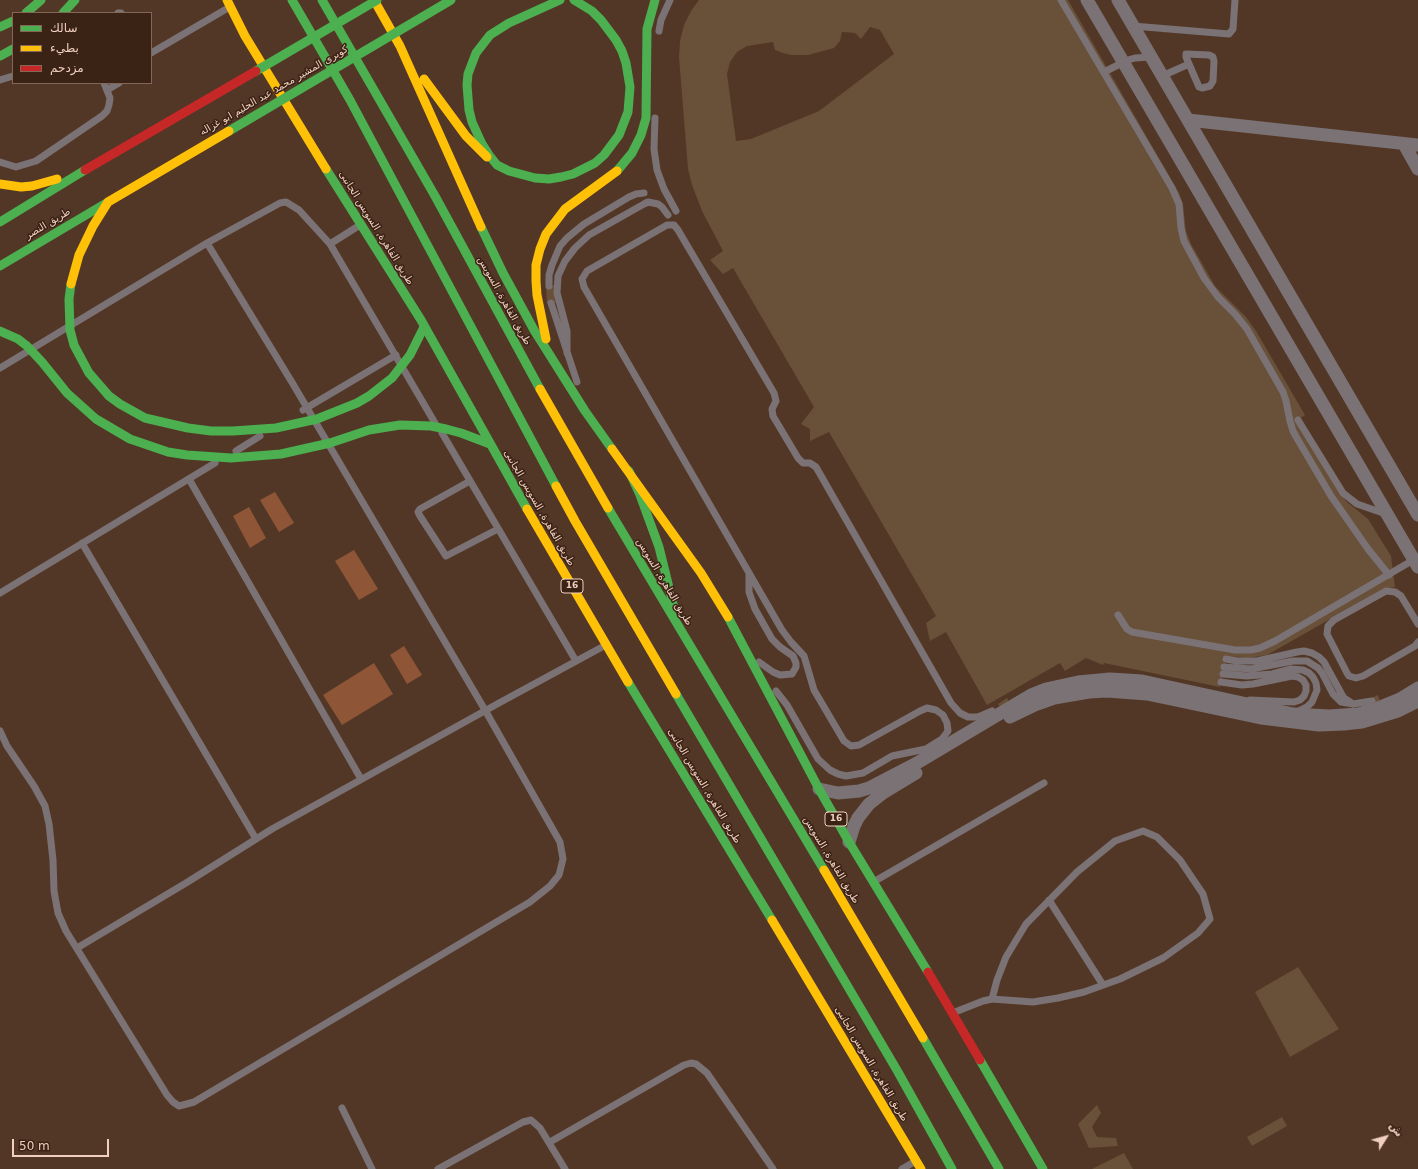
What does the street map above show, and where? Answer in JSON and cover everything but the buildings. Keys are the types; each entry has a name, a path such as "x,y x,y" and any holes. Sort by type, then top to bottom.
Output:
{"main road":[{"path":"27,12 41,0"},
{"path":"64,12 74,0"},
{"path":"292,0 350,100 575,521 894,1065 952,1169"},
{"name":"طريق القاهرة, السويس","path":"322,0 435,196 558,422 849,912 999,1169"},
{"path":"0,222 85,170 376,0 400,46 446,152 518,302 551,359 585,411 628,471 642,502 659,547 673,600 678,626"},
{"name":"كوبرى المشير محمد عبد الحليم ابو غزاله","path":"108,202 451,0"},
{"path":"497,165 486,150 477,133 469,110 466,85 472,63 483,44 499,28 560,0"},
{"path":"400,46 466,136 486,157 497,165 516,173 535,178 549,179 573,174 584,169 604,154 616,140 624,124 629,106 630,87 626,63 622,51 613,35 592,11 574,0"},
{"path":"551,359 537,295 536,265 540,249 546,234 565,209 614,174 632,153 641,135 646,118 647,102 647,29 655,0"},
{"name":"طريق القاهرة, السويس الجانبى","path":"229,4 245,36 301,129 424,327 606,645 919,1165"},
{"path":"0,27 12,21"},
{"path":"0,56 12,50"},
{"path":"0,184 16,187 32,186 85,170"},
{"path":"108,202 85,241 74,269 69,299 70,330 74,345 81,360 99,386 120,404 145,418 188,428 233,432 276,428 318,418 357,403 381,387 402,367 424,327"},
{"name":"طريق النصر","path":"0,266 108,202"},
{"path":"0,331 18,339 27,346 67,393 96,419 130,439 168,452 206,457 231,458 263,456 306,450 369,430 408,425 446,428 461,432 490,444"},
{"name":"16","path":"628,471 702,573 733,625 761,681 849,842 953,1013 1043,1169"}],"street":[{"path":"1087,0 1387,514 1417,561"},
{"path":"1118,0 1418,515"},
{"path":"1188,120 1418,145"},
{"path":"1404,144 1418,168"},
{"path":"819,789 838,793 854,792 869,788 917,763 1031,695 1046,689 1083,681 1127,679 1157,684 1293,714 1329,716 1358,714 1387,705 1418,687"},
{"path":"849,842 858,818 863,810 876,798 1004,720 1037,704 1054,698 1089,692 1107,691 1146,694 1261,718 1307,724 1331,725 1362,722 1381,717 1398,711 1418,701"}],"lane":[{"path":"659,31 663,15 670,0"},
{"path":"1060,0 1172,188 1179,204 1181,228 1184,241 1204,278 1218,297 1247,329 1283,392 1293,431 1330,496 1368,549 1389,574"},
{"path":"1133,26 1229,34 1233,29 1235,0"},
{"path":"152,52 229,4"},
{"path":"1186,54 1209,55 1213,57 1212,85 1209,87 1200,88 1189,64 1186,54"},
{"path":"1104,72 1123,62 1135,58 1151,57"},
{"path":"647,60 654,87"},
{"path":"1162,76 1189,64"},
{"path":"0,80 12,76"},
{"path":"0,162 16,167 36,161 90,125 107,111 110,98 105,86"},
{"path":"655,108 653,139 655,160 664,189 676,211"},
{"path":"549,286 549,274 552,265 558,251 567,238 584,224 629,197 636,194 644,194"},
{"path":"0,368 207,243 280,203 286,202 300,210 330,244 576,661"},
{"path":"568,353 566,331 557,293 558,276 565,261 575,248 589,235 648,202 662,206 668,216"},
{"path":"761,681 782,698 818,759 830,770 838,774 846,776 863,773 892,756 926,749 937,743 948,731 947,723 943,715 936,710 927,708 859,745 851,746 844,741 814,690 804,656 782,630 582,283 584,274 587,271 670,224 676,227 682,236 774,393 776,402 772,409 774,418 800,461 803,463 810,463 816,467 953,706 960,713 968,717 983,716 1000,707"},
{"path":"330,244 361,225"},
{"path":"0,731 7,746 34,786 45,806 52,846 54,891 58,913 66,931 166,1095 178,1106 194,1102 530,902 550,886 559,875 563,859 560,842 485,710 307,408 207,243"},
{"path":"551,303 568,353 585,411"},
{"path":"0,592 396,355"},
{"path":"1298,420 1343,493 1357,504 1387,514"},
{"path":"189,479 361,779"},
{"path":"470,481 420,509 418,512 420,516 446,556 498,529"},
{"path":"82,543 256,839"},
{"path":"1118,615 1126,629 1132,632 1235,650 1251,650 1275,642 1389,574 1417,561"},
{"path":"747,653 773,672 780,675 792,674 796,667 794,656 780,647 772,638 755,608 749,592 749,573"},
{"path":"1418,624 1401,596 1395,592 1386,591 1334,620 1328,626 1327,634 1347,673 1349,676 1356,678 1363,676 1418,643"},
{"path":"77,948 256,839 485,710 606,645"},
{"path":"1226,659 1237,661 1257,661 1297,652 1312,653 1324,662 1341,693 1353,704"},
{"path":"1293,714 1307,707 1315,696 1317,690 1316,684 1309,673 1297,668 1260,676 1235,676 1224,671 1251,669 1293,661 1307,662 1313,664 1322,673 1336,699 1341,702 1353,704 1372,701"},
{"path":"1221,682 1242,685 1292,676 1303,680 1306,685 1304,696 1300,700 1294,702 1254,700 1231,701"},
{"path":"1380,700 1418,687"},
{"path":"1009,701 1031,692 1046,689"},
{"path":"873,882 1044,783"},
{"path":"953,1013 992,999 1033,1002 1058,998 1084,992 1120,979 1162,958 1198,933 1210,919 1203,894 1180,860 1157,837 1143,830 1115,841 1077,872 1026,924 1006,957 997,980 992,999"},
{"path":"1049,900 1103,985"},
{"path":"550,1142 684,1065 691,1063 696,1064 707,1073 773,1169"},
{"path":"342,1108 372,1169"},
{"path":"438,1169 527,1120 535,1122 540,1128 550,1142 565,1169"},
{"path":"902,1169 919,1165"}],"shaded area":[{"path":"275,492 294,523 279,532 260,500"},
{"path":"249,507 266,538 250,548 233,516"},
{"path":"354,550 378,589 359,600 335,561"},
{"path":"404,646 422,675 407,684 390,655"},
{"path":"374,663 393,694 342,725 323,695"}],"traffic: fast":[{"path":"27,12 41,0"},
{"path":"64,12 75,0"},
{"path":"292,0 350,100 556,486"},
{"path":"322,0 435,196 540,389"},
{"path":"256,71 377,0"},
{"path":"229,131 451,0"},
{"path":"560,0 509,23 490,35 476,53 468,74 467,85 469,110 472,122 489,155 497,165 509,171 535,178 549,179 561,177 573,174 595,163 604,155 619,135 628,112 630,87 626,63 622,51 616,40 601,20 592,11 574,0"},
{"path":"617,171 632,153 641,135 646,118 647,29 655,0"},
{"path":"0,27 12,21"},
{"path":"0,56 12,50"},
{"path":"326,169 421,320 527,509"},
{"path":"0,222 85,170"},
{"path":"0,266 108,202"},
{"path":"481,227 503,273 534,330 585,411 612,449"},
{"path":"71,284 69,299 70,330 74,345 89,373 109,396 145,418 188,428 211,431 276,428 317,419 357,403 369,396 392,378 410,355 424,327"},
{"path":"0,331 18,339 27,346 67,393 96,419 130,439 168,452 231,458 281,454 330,443 369,430 400,425 431,426 446,429 490,444"},
{"path":"629,471 640,495 659,547 674,608"},
{"path":"608,508 824,870"},
{"path":"728,617 819,789 849,842 928,972"},
{"path":"628,682 772,920"},
{"path":"676,694 898,1072 952,1169"},
{"path":"923,1038 999,1169"},
{"path":"980,1060 1043,1169"}],"traffic: slow":[{"path":"227,0 245,36 326,169"},
{"path":"374,0 400,46 481,227"},
{"path":"424,79 466,136 487,157"},
{"path":"71,284 79,255 93,226 108,202 229,131"},
{"path":"546,339 537,295 536,281 536,265 546,234 565,209 617,171"},
{"path":"0,184 21,187 32,186 57,179"},
{"path":"540,389 608,508"},
{"path":"612,449 701,573 728,617"},
{"path":"556,486 676,694"},
{"path":"527,509 628,682"},
{"path":"824,870 923,1038"},
{"path":"772,920 921,1169"}],"traffic: jam":[{"path":"85,170 256,71"},
{"path":"928,972 980,1060"}]}
